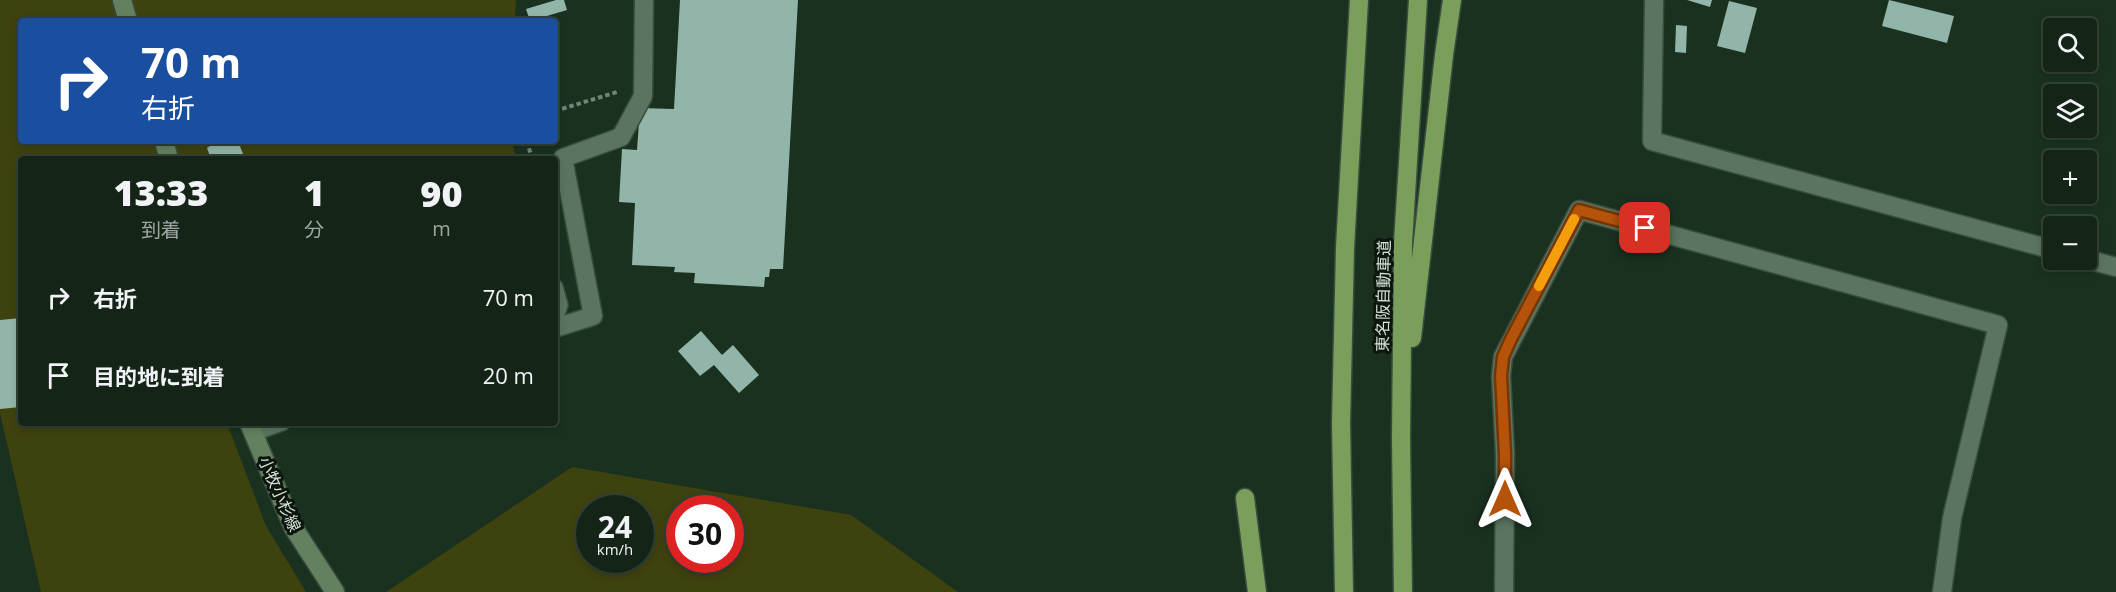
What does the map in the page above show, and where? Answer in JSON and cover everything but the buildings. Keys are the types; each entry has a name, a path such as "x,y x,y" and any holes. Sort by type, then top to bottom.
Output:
{"highway":[{"path":"1344,592 1341,423 1345,259 1359,0"},
{"name":"東名阪自動車道","path":"1403,592 1401,438 1403,243 1418,0"},
{"path":"1401,438 1452,0"},
{"path":"1245,498 1257,592"}],"main road":[{"path":"122,0 127,18"},
{"name":"小牧小杉線","path":"251,428 293,527 335,592"}],"street":[{"path":"558,327 593,316 563,158 621,137 642,96 644,0"},
{"path":"1654,0 1652,141 2043,247"},
{"path":"1504,592 1505,454 1501,376 1503,357 1579,210 1998,325 1952,518 1942,592"},
{"path":"2097,262 2116,267"}],"path":[{"path":"558,110 643,83"}],"green space":[{"path":"0,0 516,0 515,18 18,18 18,144 513,144 515,156 18,156 18,426 228,426 266,526 306,592 41,592 0,413"},
{"path":"572,467 735,495 666,495 666,573 744,573 744,497 851,515 958,592 386,592"}],"slow traffic":[{"path":"1539,286 1574,219"}],"route":[{"path":"1505,499 1501,376 1503,357 1511,339 1579,210 1645,228"}]}
